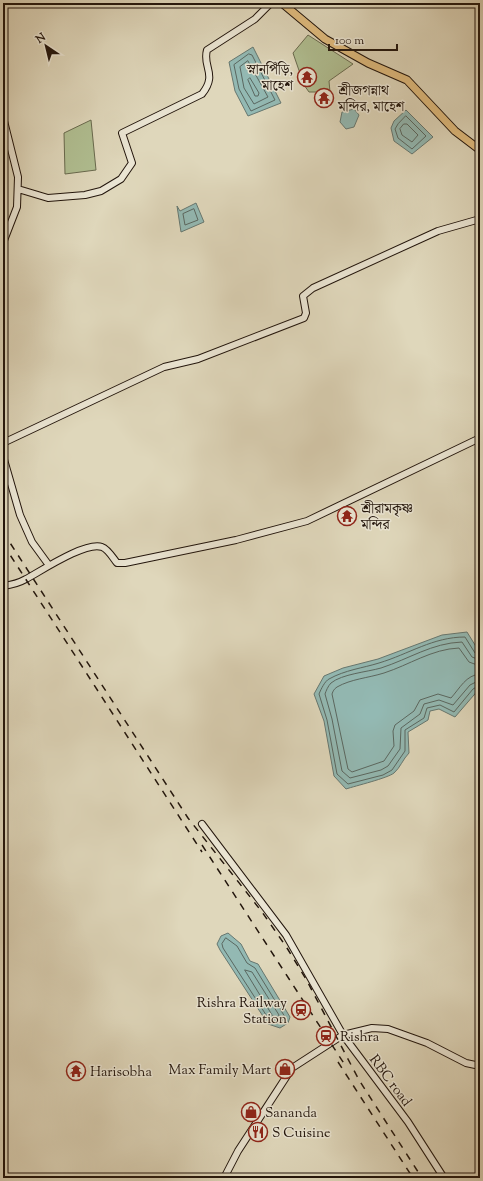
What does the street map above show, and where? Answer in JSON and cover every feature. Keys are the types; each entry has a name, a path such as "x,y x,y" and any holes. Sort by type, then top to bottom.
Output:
{"main road":[{"path":"282,3 326,39 368,64 407,80 455,131 480,150"}],"street":[{"path":"18,189 48,198 84,195 101,191 121,179 132,163 122,133 202,94 209,85 210,73 206,54 207,50 255,19 271,3"},
{"path":"3,116 15,161 18,189 17,207 3,243"},
{"path":"3,443 164,367 198,359 304,318 306,314 303,296 313,288 438,231 480,218"},
{"path":"3,586 26,579 48,564 85,549 100,546 104,548 117,563 236,540 290,526 323,513 480,438"},
{"path":"3,456 20,515 32,542 48,564"},
{"name":"RBC road","path":"202,824 265,905 298,954 343,1035 408,1122 444,1178"},
{"path":"224,1178 238,1151 292,1068 343,1035 372,1028 388,1029 427,1043 466,1063 480,1066"}],"green space":[{"path":"308,35 353,64 329,81 330,92 309,92 304,85 293,53"},
{"path":"91,120 96,170 65,174 64,133"}],"water":[{"path":"253,47 281,103 248,116 235,91 229,62"},
{"path":"354,109 359,115 354,127 346,129 340,122 342,112"},
{"path":"406,110 433,137 412,154 394,141 391,128 394,121"},
{"path":"196,203 204,222 181,232 177,206 180,211"},
{"path":"467,632 480,653 480,688 455,717 439,709 430,711 428,720 408,732 409,753 394,773 346,789 334,776 324,721 314,694 324,676 343,668 378,659 442,635"},
{"path":"228,933 241,944 250,961 258,964 290,1017 288,1023 280,1028 268,1024 220,950 217,944 221,936"}],"railway":[{"path":"3,532 188,818 262,912 287,948 306,979 359,1080 422,1178"},
{"path":"3,544 202,852"},
{"path":"202,845 345,1065"},
{"path":"338,1062 413,1178"}],"place":[{"name":"স্নানপিঁড়ি, মাহেশ","path":"307,77"},
{"name":"শ্রীজগন্নাথ মন্দির, মাহেশ","path":"324,98"},
{"name":"শ্রীরামকৃষ্ণ মন্দির","path":"347,516"},
{"name":"Rishra Railway Station","path":"301,1010"},
{"name":"Rishra","path":"326,1036"},
{"name":"Max Family Mart","path":"285,1069"},
{"name":"Harisobha","path":"76,1071"},
{"name":"Sananda","path":"251,1112"},
{"name":"S Cuisine","path":"258,1132"}]}
